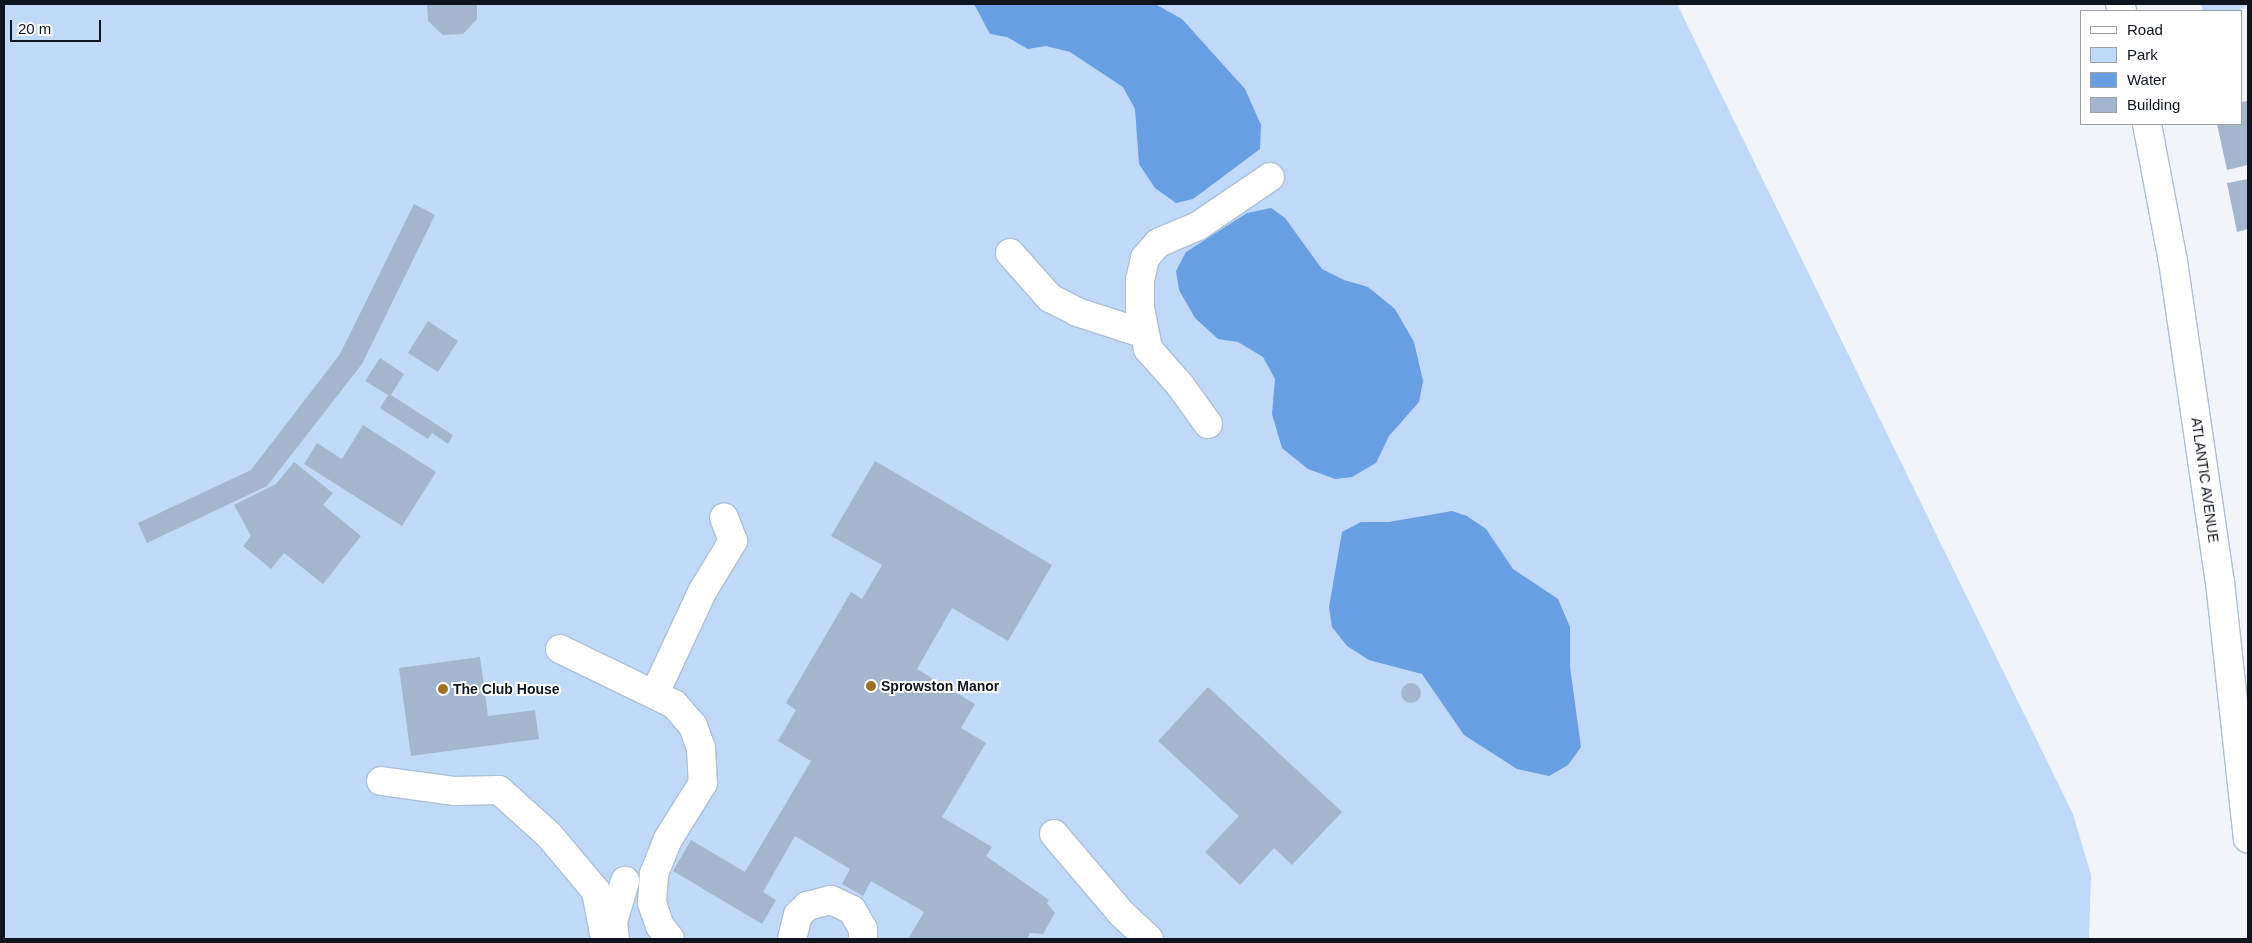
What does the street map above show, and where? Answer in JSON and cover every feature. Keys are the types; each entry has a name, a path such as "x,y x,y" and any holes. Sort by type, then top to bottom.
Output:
{"street":[{"name":"ATLANTIC AVENUE","path":"2147,125 2173,261 2219,572 2248,838"},
{"path":"1208,424 1180,385 1148,349 1140,308 1140,280 1145,258 1158,242 1198,226 1270,177"},
{"path":"1010,253 1050,298 1077,312 1145,334"},
{"path":"655,693 702,592 732,541 724,518"},
{"path":"560,649 655,693 674,704 693,726 701,748 702,784 668,839 654,874 652,903 660,926 670,939"},
{"path":"380,781 455,791 499,790 549,835 596,891 605,939"},
{"path":"1054,834 1120,913 1149,939"},
{"path":"614,939 613,922 625,880"},
{"path":"792,939 798,915 812,904 831,900 852,910 861,924 863,939"}],"green space":[{"path":"4,4 1677,4 2073,814 2091,875 2089,939 4,939"},
{"path":"2201,4 2248,4 2240,10 2203,10"}],"water":[{"path":"974,4 1155,4 1182,19 1245,89 1261,125 1260,149 1193,199 1176,203 1155,188 1139,164 1135,109 1123,87 1070,52 1046,46 1028,49 1007,37 990,34"},
{"path":"1271,208 1285,218 1322,269 1344,280 1368,287 1395,309 1414,342 1423,381 1419,402 1389,436 1376,463 1352,477 1335,479 1308,469 1282,448 1272,414 1275,379 1263,357 1238,342 1218,339 1195,318 1179,290 1176,271 1186,252 1247,213"},
{"path":"1452,511 1467,516 1486,529 1513,569 1558,599 1570,627 1570,667 1581,747 1568,765 1549,776 1517,769 1464,735 1422,674 1369,660 1347,646 1332,627 1329,607 1342,532 1361,522 1389,522"}],"building":[{"path":"427,4 477,4 477,19 463,34 443,35 428,21"},
{"path":"2248,101 2248,165 2227,170 2217,125 2242,125 2242,102"},
{"path":"2248,179 2248,229 2237,232 2227,183"},
{"path":"414,204 435,215 362,364 267,486 147,543 138,523 251,470 340,354"},
{"path":"428,321 458,341 438,372 408,353"},
{"path":"380,358 404,374 391,395 453,435 448,444 432,433 428,439 380,408 388,395 365,381"},
{"path":"363,425 436,472 402,526 304,464 317,443 342,459"},
{"name":"Sprowston Manor","path":"875,461 1052,565 1008,641 952,608 917,669 975,704 961,728 986,743 942,817 992,847 986,856 1049,900 1047,903 1055,913 1043,934 1030,933 1027,939 908,939 924,912 871,881 863,896 842,884 850,869 795,836 763,892 776,900 762,924 673,871 691,840 745,872 811,761 778,741 796,710 786,703 851,592 862,599 882,565 831,536"},
{"path":"294,462 333,493 323,505 361,536 323,584 284,553 271,569 243,546 251,536 234,505 276,484"},
{"name":"The Club House","path":"480,657 488,716 535,710 539,739 411,756 399,668"},
{"path":"1411,683 1418,686 1421,693 1418,700 1411,703 1404,700 1401,693 1404,686"},
{"path":"1208,687 1342,812 1292,865 1274,848 1240,885 1205,852 1239,816 1158,741"}],"place":[{"name":"Sprowston Manor","path":"871,686"},
{"name":"The Club House","path":"443,689"}]}
